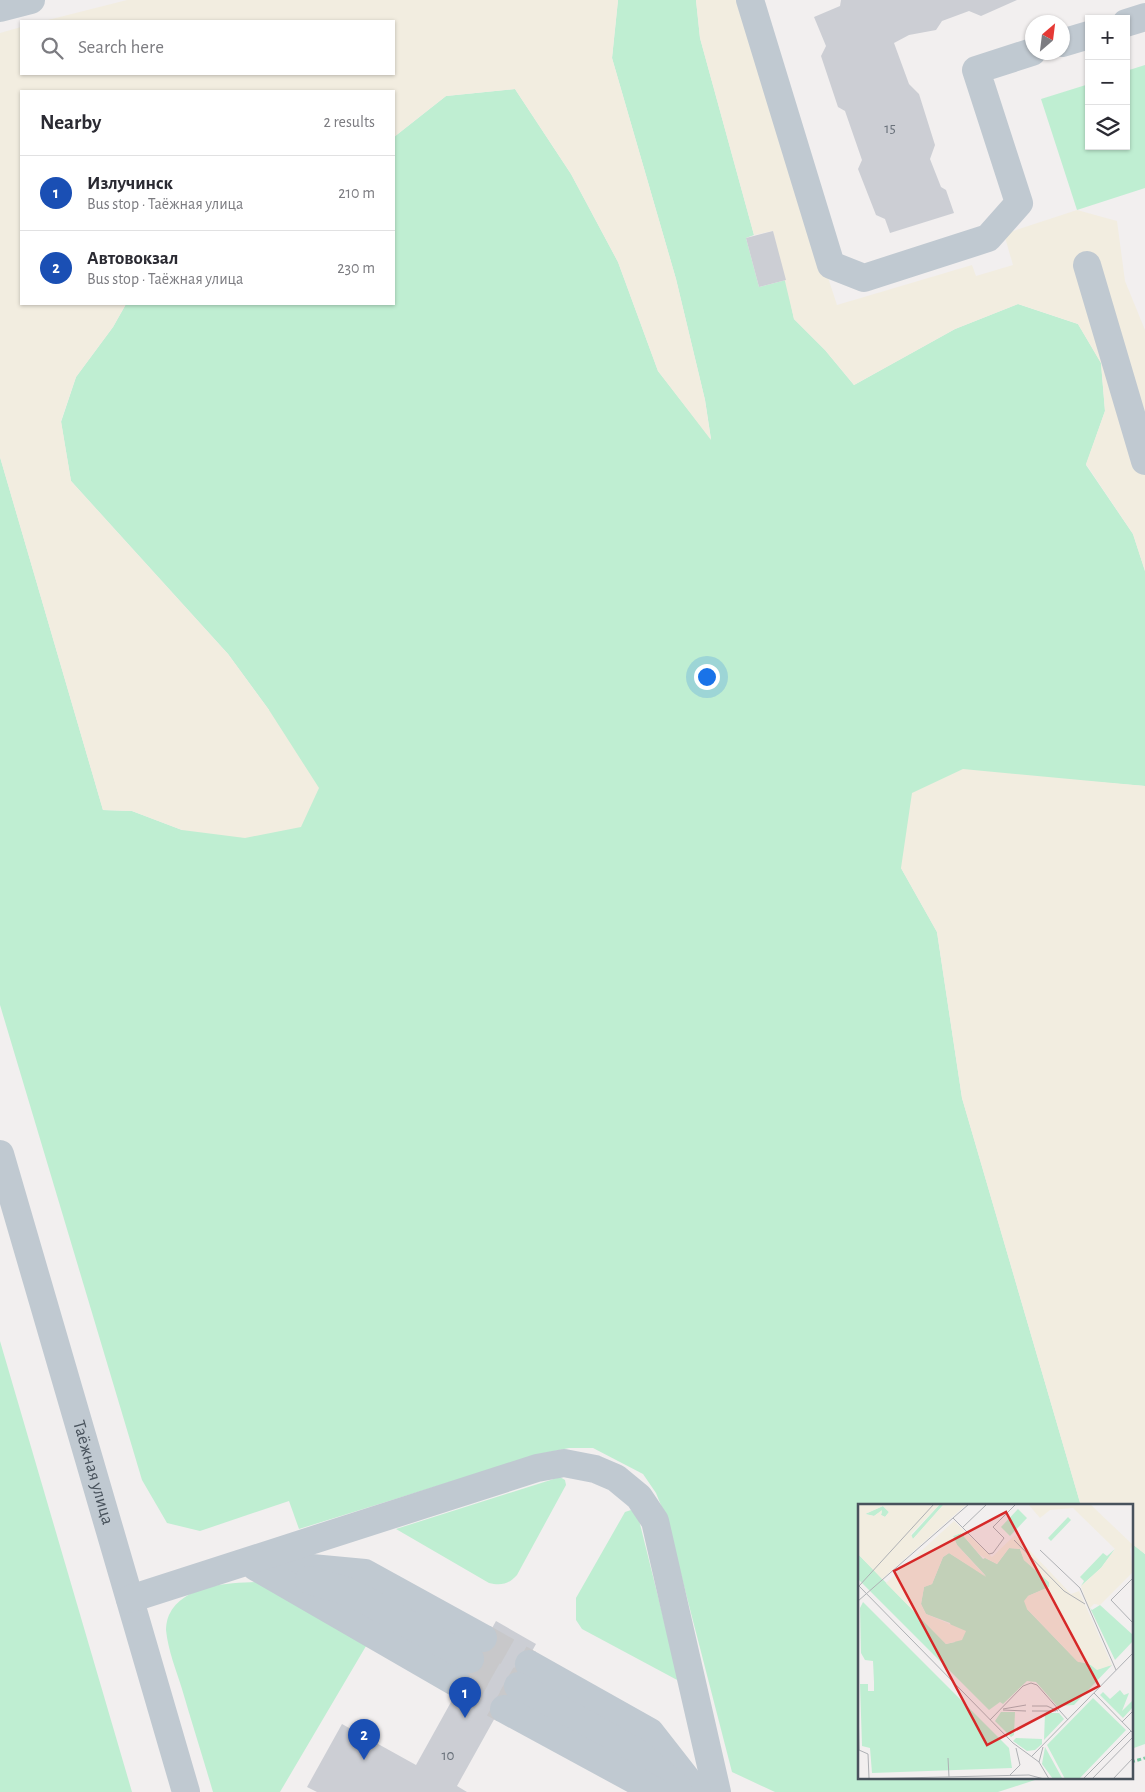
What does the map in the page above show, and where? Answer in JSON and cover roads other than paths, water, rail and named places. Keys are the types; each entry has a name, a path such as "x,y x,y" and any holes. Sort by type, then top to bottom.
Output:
{"street":[{"path":"0,8 31,0"},
{"path":"750,0 831,265 864,278 988,238 1019,203 976,70 1025,54"},
{"path":"1130,22 1145,17"},
{"path":"1070,40 1085,35"},
{"path":"1087,265 1145,461"},
{"name":"Таёжная улица","path":"0,1154 186,1792"},
{"path":"130,1599 538,1468 564,1463 595,1469 616,1478 639,1497 655,1521 717,1792"},
{"path":"246,1562 353,1592 476,1649"},
{"path":"246,1562 457,1683"},
{"path":"683,1792 638,1753 523,1675 650,1732 697,1792"},
{"path":"504,1709 657,1792"}],"tunnel":[{"path":"483,1638 529,1664"},
{"path":"470,1659 518,1686"},
{"path":"457,1683 504,1709"}],"place":[{"name":"Излучинск","path":"465,1718"},
{"name":"Автовокзал","path":"364,1760"}]}
